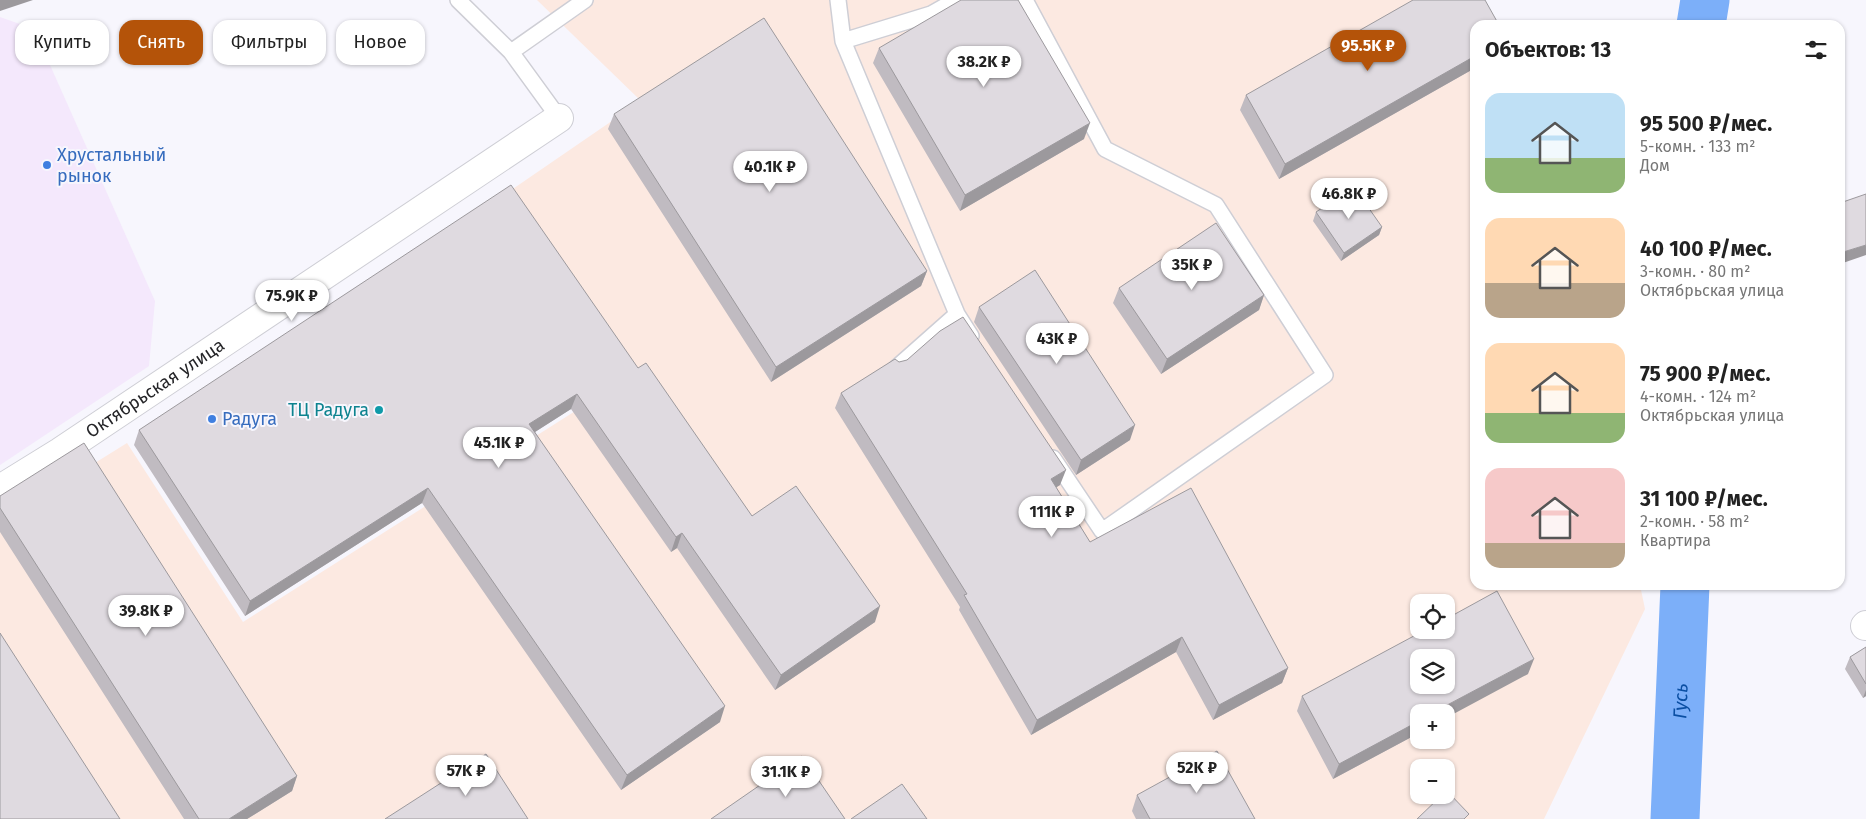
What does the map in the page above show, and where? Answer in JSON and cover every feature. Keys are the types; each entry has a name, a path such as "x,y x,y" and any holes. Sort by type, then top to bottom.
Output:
{"street":[{"name":"Октябрьская улица","path":"0,488 68,446 559,118"}],"lane":[{"path":"458,0 511,52 559,118"},
{"path":"511,52 585,0"},
{"path":"838,0 843,41 957,314 978,346"},
{"path":"843,41 931,14 956,0"},
{"path":"1025,0 1105,149 1216,205 1325,375 1102,532 1043,443"},
{"path":"896,368 957,314"}],"shaded area":[{"path":"537,0 1475,0 1475,20 1470,20 1470,590 1641,590 1645,609 1544,819 0,819 0,522 127,443 243,622 632,375 507,193 641,101"},
{"name":"Хрустальный рынок","path":"0,17 15,22 15,65 50,65 155,301 149,366 0,465"}],"building":[{"path":"961,0 1018,0 1090,123 965,195 879,48"},
{"path":"1413,0 1485,0 1496,20 1470,20 1470,59 1285,164 1246,95"},
{"path":"764,18 927,271 776,367 614,114"},
{"path":"511,185 638,368 646,363 752,516 796,486 880,606 781,675 682,533 676,537 577,394 529,424 725,706 627,775 428,488 250,601 139,430"},
{"path":"1354,187 1382,227 1344,253 1316,212"},
{"path":"1866,194 1866,245 1845,251 1845,201"},
{"path":"1216,223 1264,295 1167,359 1119,288"},
{"path":"1035,270 1135,425 1081,460 979,307"},
{"path":"963,317 1066,470 1051,479 1090,542 1191,488 1288,668 1219,705 1182,637 1037,720 964,595 967,594 841,393 895,359 899,362 907,360 940,331"},
{"path":"84,443 297,776 229,819 199,819 0,508 0,496"},
{"path":"1497,591 1534,659 1449,704 1410,704 1410,726 1339,764 1302,696 1410,638 1455,639 1455,614"},
{"path":"0,633 120,819 0,819"},
{"path":"1866,647 1866,684 1850,657"},
{"path":"1217,751 1255,819 1150,819 1137,795"},
{"path":"486,754 528,819 385,819"},
{"path":"802,756 845,819 711,819"},
{"path":"902,784 927,819 851,819"},
{"path":"1455,799 1469,814 1464,819 1417,819 1433,804 1455,804"}],"waterway":[{"name":"Гусь","path":"1702,20 1705,0"},
{"name":"Гусь","path":"1675,819 1685,590"}],"place":[{"name":"Хрустальный рынок","path":"47,165"},
{"name":"ТЦ Радуга","path":"379,410"},
{"name":"Радуга","path":"212,419"}]}
